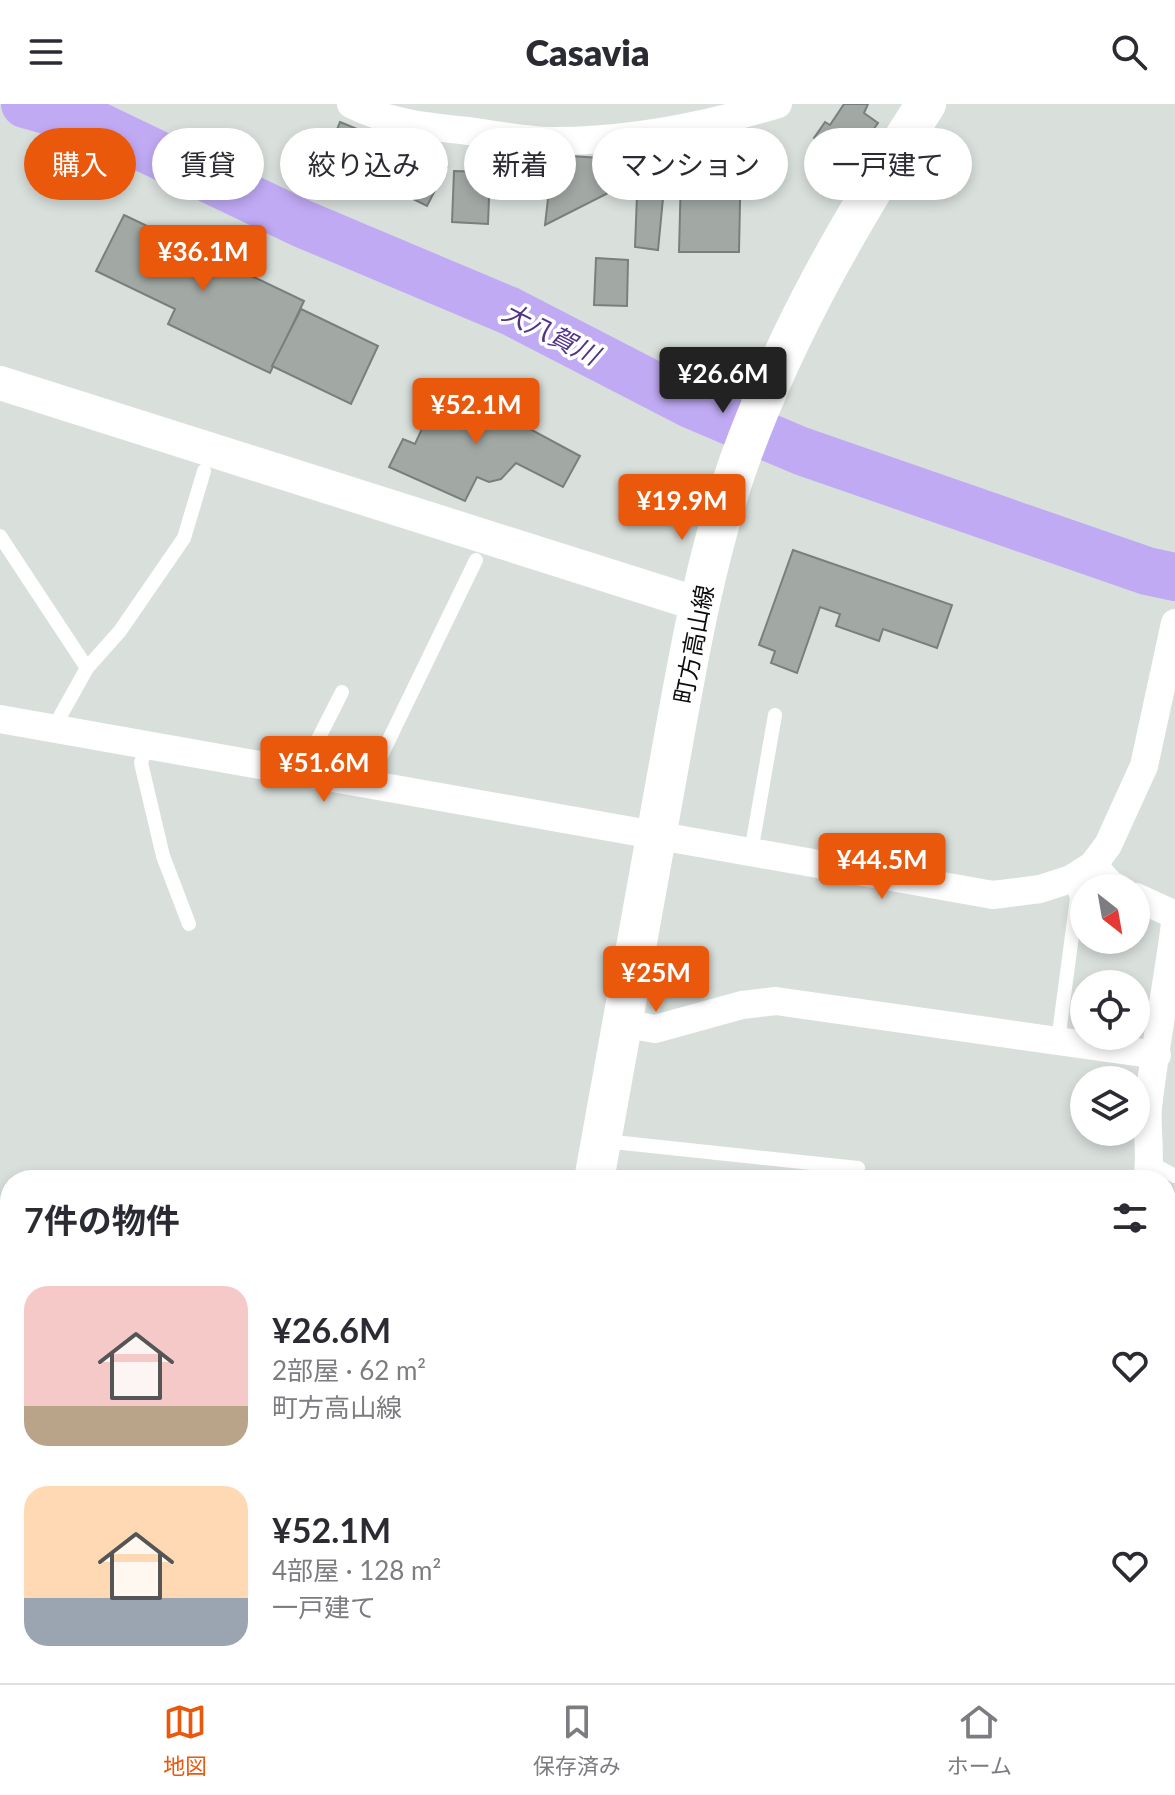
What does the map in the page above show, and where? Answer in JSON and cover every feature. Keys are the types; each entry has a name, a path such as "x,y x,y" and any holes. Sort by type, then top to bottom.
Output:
{"main road":[{"name":"町方高山線","path":"596,1170 698,604 727,497 782,356 816,284 866,196 926,104"}],"street":[{"path":"351,104 413,125 552,141 638,136 778,104"},
{"path":"0,383 698,604"},
{"path":"0,719 993,895 1040,889 1082,872 1118,827 1144,766 1174,633"},
{"path":"1082,872 1086,874"},
{"path":"1150,903 1175,915"},
{"path":"1156,1170 1148,1151 1148,1111 1175,924"},
{"path":"622,1023 655,1029 742,1005 776,1001 1157,1055"}],"lane":[{"path":"53,729 87,668 120,631 184,538 204,471"},
{"path":"0,536 87,668"},
{"path":"367,785 476,560"},
{"path":"301,773 342,692"},
{"path":"751,852 775,715"},
{"path":"146,746 141,763 163,856 189,924"},
{"path":"1058,1041 1082,872"},
{"path":"601,1141 858,1168"}],"building":[{"path":"844,104 868,104 864,113 878,123 874,128 821,128 825,122 830,125"},
{"path":"340,122 355,128 338,128"},
{"path":"576,156 592,157 594,200 545,225 548,200 576,200"},
{"path":"454,171 464,171 464,200 489,200 488,224 452,222"},
{"path":"415,200 430,200 427,206"},
{"path":"637,200 663,200 658,250 635,247"},
{"path":"680,200 740,200 739,252 679,252"},
{"path":"124,215 304,301 270,373 168,324 175,309 96,271"},
{"path":"596,258 628,260 627,306 594,305"},
{"path":"301,309 378,346 351,404 272,366"},
{"path":"447,384 580,456 563,487 516,463 501,479 489,482 477,477 465,501 389,467 403,439 415,444 428,416 422,401 425,394"},
{"path":"793,550 952,605 937,648 883,629 879,641 836,626 840,614 820,607 797,673 771,663 775,651 759,645"}],"waterway":[{"name":"大八賀川","path":"25,104 90,122 303,224 510,311 692,405 801,451 1147,571 1175,577"}]}
